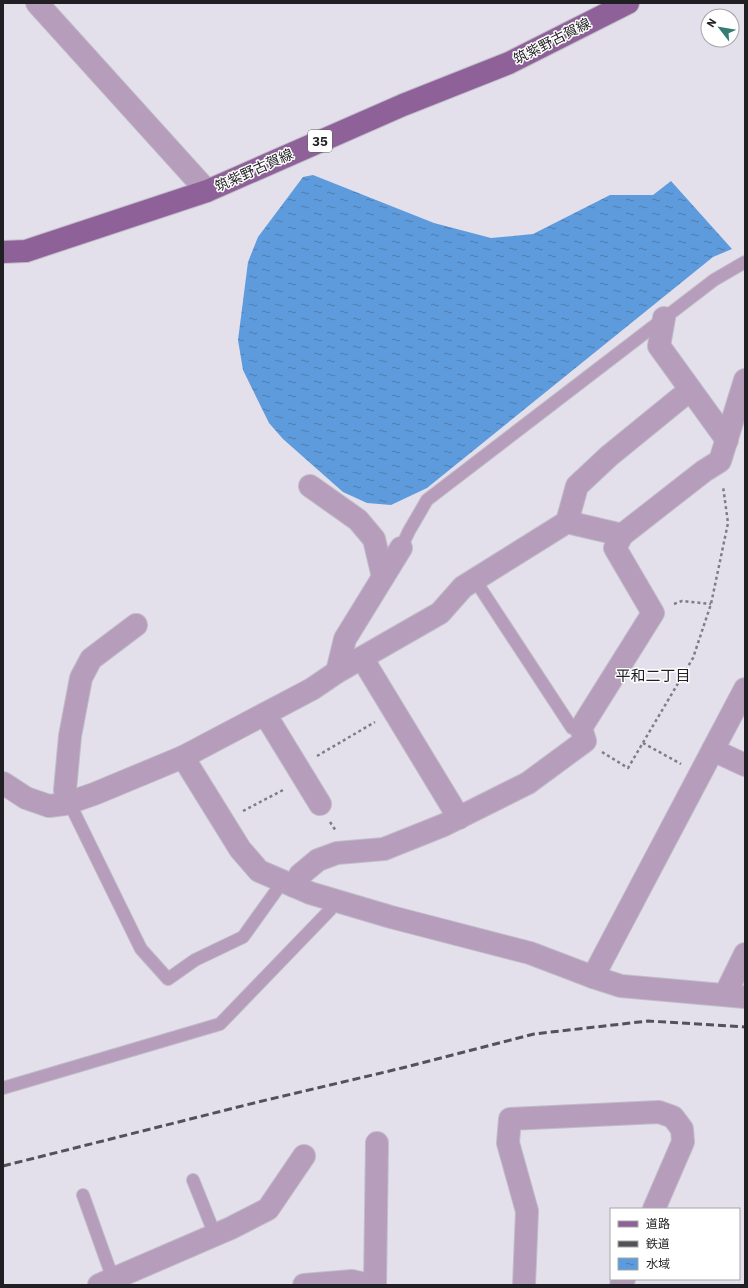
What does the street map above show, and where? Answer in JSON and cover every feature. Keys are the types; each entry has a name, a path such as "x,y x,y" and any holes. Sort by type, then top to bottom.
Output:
{"main road":[{"name":"筑紫野古賀線","path":"3,252 26,250 207,191 403,105 509,63 628,3"}],"street":[{"path":"38,3 207,191"},
{"path":"664,318 659,346 727,440"},
{"path":"287,883 300,875 318,860 337,853 384,849 459,818 528,783 583,734 653,613 615,548 622,535 704,471 720,461 745,380"},
{"path":"3,782 26,798 49,806 69,802 112,787 184,757 312,689 337,672 440,613 463,587 567,522 577,486 609,456 690,390"},
{"path":"310,486 358,520 374,539 383,577"},
{"path":"567,522 622,535"},
{"path":"337,672 345,639 401,548"},
{"path":"69,802 65,790 70,736 81,678 91,659 136,625"},
{"path":"362,658 459,818"},
{"path":"593,977 745,689"},
{"path":"265,714 320,804"},
{"path":"713,750 745,765"},
{"path":"184,757 240,849 259,871 334,900 391,917 530,953 621,986 735,996 745,954"},
{"path":"524,1285 527,1211 508,1143 510,1119 659,1112 673,1117 682,1129 683,1142 654,1208"},
{"path":"374,1285 377,1143"},
{"path":"106,1282 215,1235 268,1209 304,1156"},
{"path":"304,1285 352,1281 370,1285"}],"lane":[{"path":"401,548 427,500 714,280 745,262"},
{"path":"475,580 572,728 583,734"},
{"path":"69,802 141,949 168,979 195,960 243,937 276,891 287,883"},
{"path":"3,1088 220,1024 330,910 334,900"},
{"path":"193,1180 215,1235"},
{"path":"83,1195 106,1282"}],"path":[{"path":"583,734 628,768 693,658 711,604 728,523 720,461"},
{"path":"653,613 682,601 711,604"},
{"path":"224,822 394,711"},
{"path":"643,743 700,774"},
{"path":"320,804 348,852"}],"water":[{"path":"313,175 434,223 491,238 533,234 610,195 653,195 671,181 732,249 713,257 427,488 391,505 367,503 343,492 283,439 269,423 243,370 238,340 248,262 258,237 303,177"}],"railway":[{"path":"3,1166 534,1034 648,1021 745,1027"}],"district":[{"name":"平和二丁目","path":"653,675"}]}
